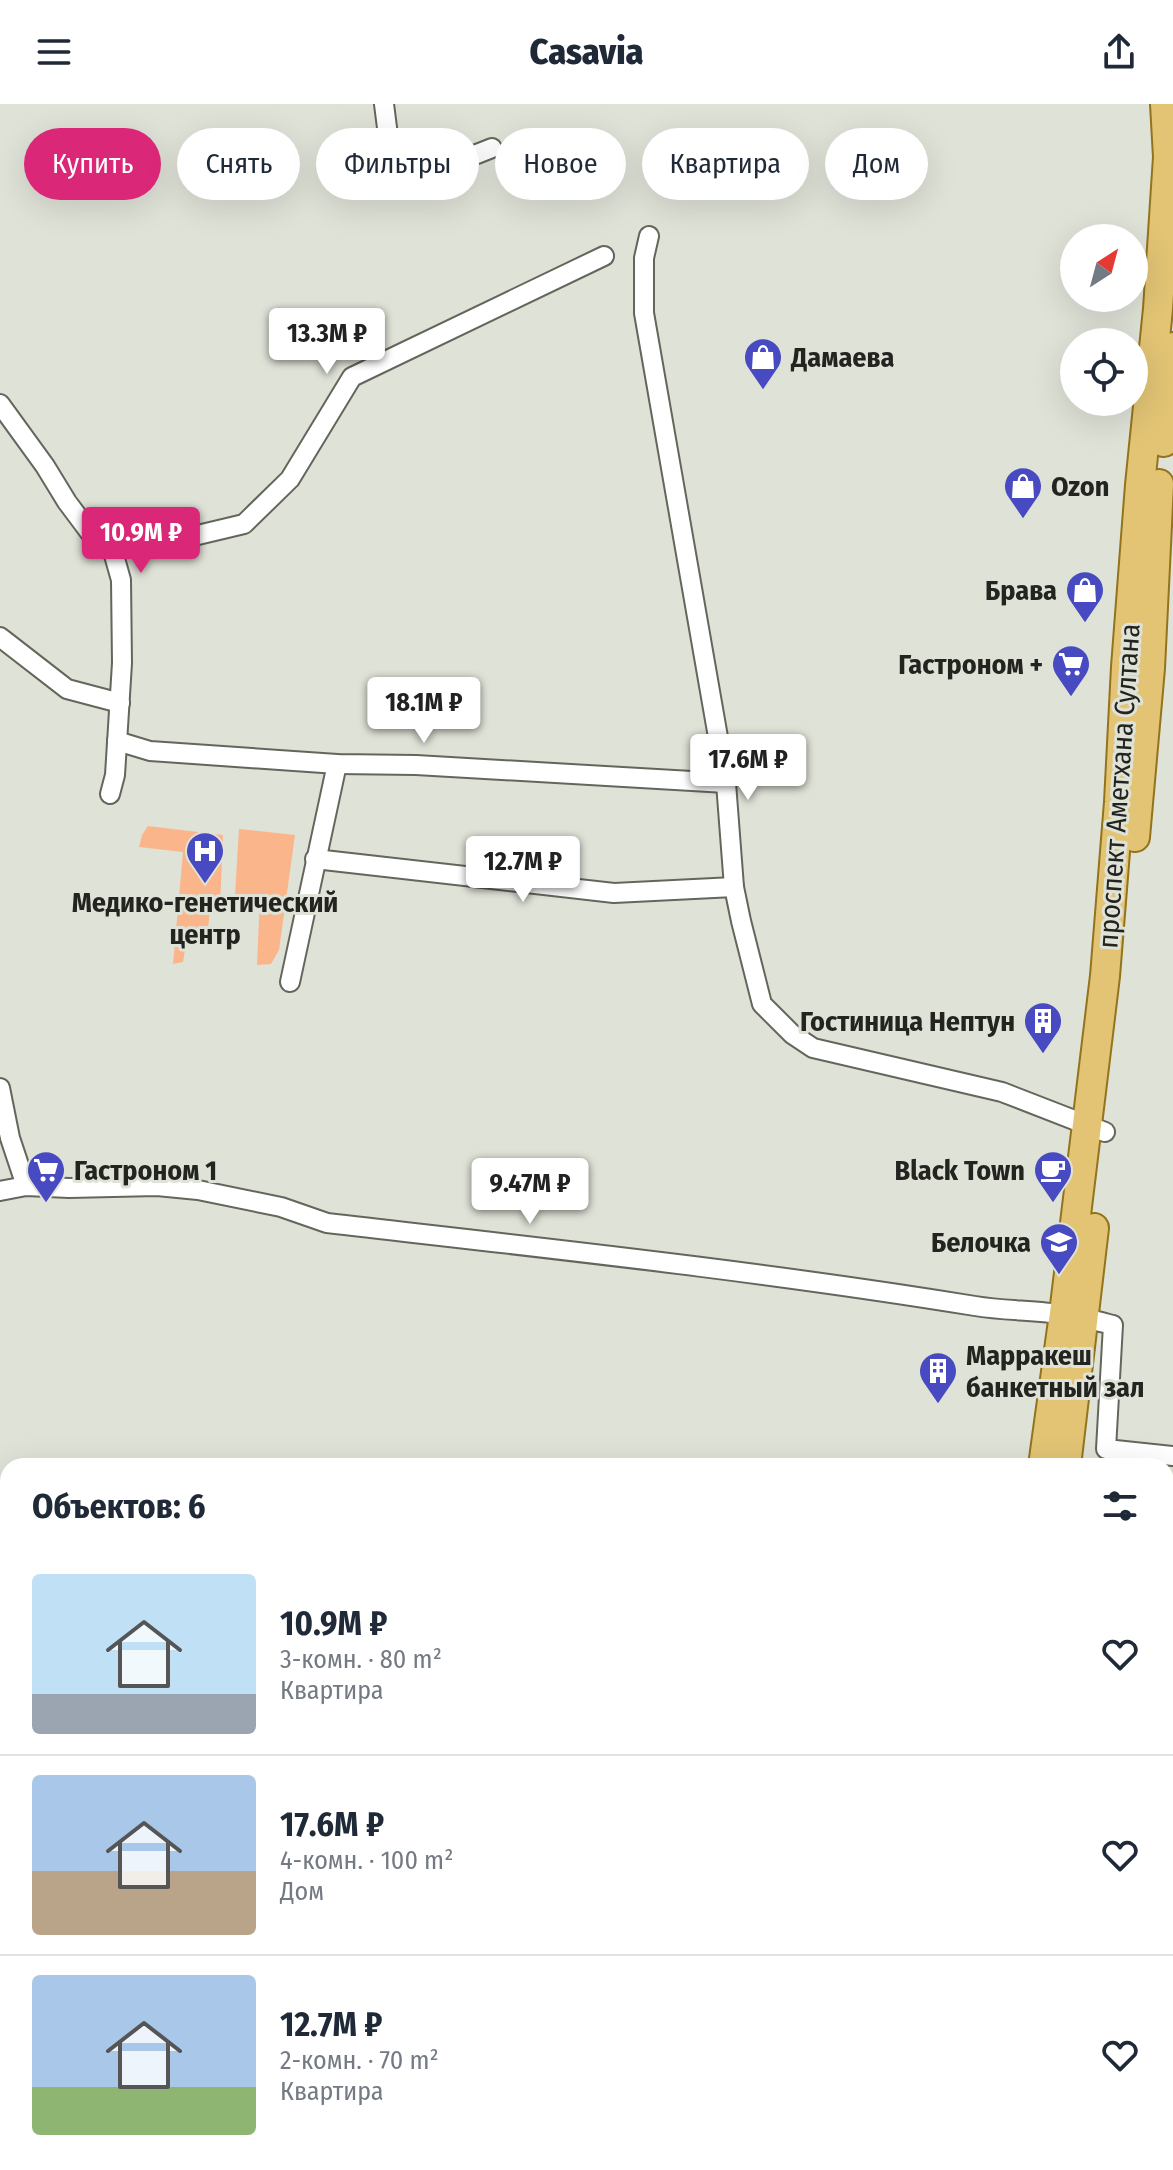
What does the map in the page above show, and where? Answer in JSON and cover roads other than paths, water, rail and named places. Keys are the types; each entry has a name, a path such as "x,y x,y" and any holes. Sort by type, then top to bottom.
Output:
{"main road":[{"name":"проспект Аметхана Султана","path":"1045,1458 1074,1316 1095,1129 1140,485 1158,309 1168,157 1165,104"},
{"path":"1095,1129 1139,803 1159,488 1173,347"},
{"path":"1066,1458 1074,1316"}],"street":[{"path":"384,104 392,167 406,169 460,161 492,148"},
{"path":"649,236 644,258 644,313 726,783 734,887 762,1004 792,1034 813,1048 1002,1092 1095,1129"},
{"path":"112,548 181,539 244,524 290,479 352,377 604,256"},
{"path":"0,404 91,534 112,548 121,580 122,663 115,775 110,794"},
{"path":"0,637 67,689 120,703"},
{"path":"117,741 150,751 337,764 416,765 726,783"},
{"path":"290,982 337,764"},
{"path":"315,859 614,893 734,887"},
{"path":"0,1088 10,1138 26,1186"},
{"path":"0,1191 26,1186 157,1186 198,1190 281,1207 327,1223 789,1277 979,1307 1074,1316 1113,1325 1106,1449 1173,1456"}],"place":[{"name":"Дамаева","path":"763,391"},
{"name":"Ozon","path":"1023,520"},
{"name":"Брава","path":"1085,624"},
{"name":"Гастроном +","path":"1071,698"},
{"name":"Медико-генетический центр","path":"205,885"},
{"name":"Гостиница Нептун","path":"1043,1055"},
{"name":"Гастроном 1","path":"46,1204"},
{"name":"Black Town","path":"1053,1204"},
{"name":"Белочка","path":"1059,1276"},
{"name":"Марракеш банкетный зал","path":"938,1405"}]}
